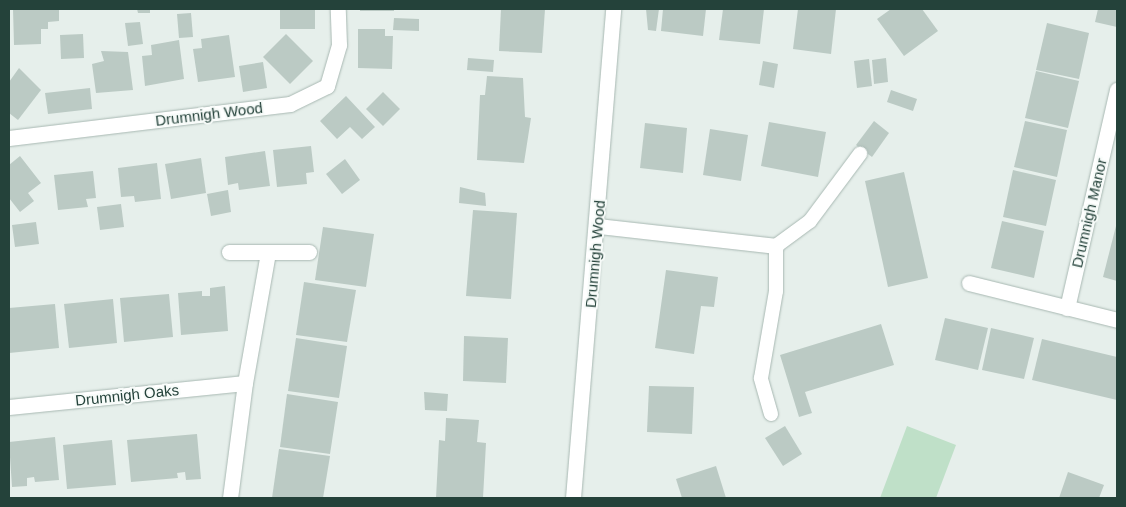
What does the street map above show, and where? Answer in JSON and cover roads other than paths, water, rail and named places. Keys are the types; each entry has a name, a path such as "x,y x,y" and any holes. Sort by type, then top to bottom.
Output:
{"street":[{"name":"Drumnigh Wood","path":"9,138 290,104 327,86 338,45 338,9"},
{"name":"Drumnigh Wood","path":"573,498 598,226 614,9"},
{"name":"Drumnigh Manor","path":"1067,308 1117,90"},
{"path":"598,226 776,246"},
{"path":"229,252 310,252"},
{"path":"230,498 245,383 268,252"},
{"path":"969,283 1117,320"},
{"name":"Drumnigh Oaks","path":"9,407 245,383"}],"lane":[{"path":"771,414 762,378 776,291 776,246 810,221 860,154"}]}
